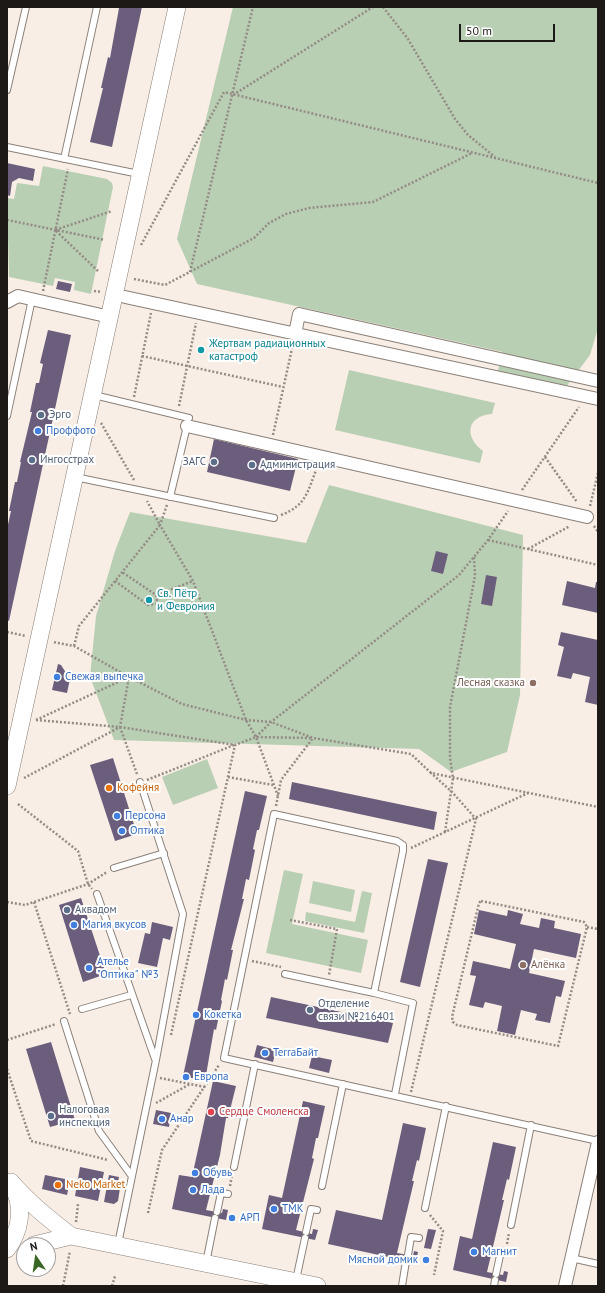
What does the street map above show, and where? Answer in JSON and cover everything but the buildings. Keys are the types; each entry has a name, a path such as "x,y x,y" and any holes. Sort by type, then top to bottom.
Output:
{"street":[{"path":"7,786 177,7"},
{"path":"11,297 36,300 110,317"},
{"path":"125,297 592,398"},
{"path":"295,334 299,314 598,381"},
{"path":"188,422 271,445 587,517"},
{"path":"565,1286 598,1141"},
{"path":"9,1180 38,1210 72,1237"},
{"path":"7,1249 17,1230 20,1212 19,1201 9,1180"},
{"path":"56,1240 72,1237 118,1244 317,1286"}],"lane":[{"path":"7,90 26,7"},
{"path":"67,160 96,7"},
{"path":"7,146 67,160 140,174"},
{"path":"7,416 36,300"},
{"path":"91,399 132,404 177,414 188,422 170,497"},
{"path":"75,478 274,518"},
{"path":"118,1244 131,1175 156,1060 183,914 140,782"},
{"path":"374,992 404,851 403,844 397,841 274,814 224,1058 394,1094 598,1141"},
{"path":"114,868 164,853"},
{"path":"96,894 131,995 156,1060"},
{"path":"285,974 374,992 413,1003 394,1094"},
{"path":"82,1009 131,995"},
{"path":"64,1021 99,1131 131,1175"},
{"path":"234,1167 255,1064"},
{"path":"322,1186 343,1084"},
{"path":"425,1208 446,1106"},
{"path":"511,1225 531,1125"},
{"path":"206,1263 221,1193 228,1194"},
{"path":"295,1281 311,1209 317,1210"},
{"path":"402,1286 411,1237 419,1238"},
{"path":"495,1280 501,1251 506,1252"},
{"path":"571,1258 598,1264"}],"path":[{"path":"190,273 233,95 252,7"},
{"path":"233,95 373,7"},
{"path":"383,7 408,39 455,119 468,135 497,159"},
{"path":"141,245 224,92 598,183"},
{"path":"134,279 165,285 254,238 269,223 286,214 309,208 373,202 473,153"},
{"path":"36,300 55,230 67,160"},
{"path":"55,230 112,211"},
{"path":"7,220 105,240"},
{"path":"55,230 98,271"},
{"path":"132,404 153,303"},
{"path":"177,414 198,313"},
{"path":"271,445 295,334"},
{"path":"142,356 283,387"},
{"path":"256,737 271,722 459,575 488,540 545,457 592,398"},
{"path":"91,399 160,525 193,581 246,720 256,737 278,796 281,780 313,738"},
{"path":"274,518 293,510 303,502 322,457"},
{"path":"545,457 598,532"},
{"path":"528,549 587,517 598,473"},
{"path":"74,646 79,626 160,525 170,497"},
{"path":"488,540 598,566"},
{"path":"445,832 454,778 450,758 450,707 475,576 474,557"},
{"path":"115,581 148,605 156,604 156,595 122,572"},
{"path":"156,595 193,581"},
{"path":"7,632 27,636"},
{"path":"50,642 74,646 129,677 182,704 246,720 271,722 313,738"},
{"path":"129,677 120,727 140,782 256,737 313,738 411,754 452,792 476,818"},
{"path":"129,677 36,720 120,727 235,745"},
{"path":"24,778 120,727"},
{"path":"170,1040 235,745"},
{"path":"431,773 598,807"},
{"path":"228,777 274,785"},
{"path":"404,851 529,792"},
{"path":"18,804 78,851 88,884 96,894"},
{"path":"410,1098 476,818"},
{"path":"7,902 25,905 88,884 114,868"},
{"path":"587,927 558,1046 456,1025 453,1022 454,1009 479,904 481,901 584,922 587,927 598,929"},
{"path":"34,902 71,1016"},
{"path":"290,920 337,929 327,983"},
{"path":"244,959 280,967 285,974"},
{"path":"7,1040 64,1021 82,1009"},
{"path":"148,1213 162,1150 224,1058"},
{"path":"7,1069 31,1141 123,1163"},
{"path":"160,1084 164,1070"},
{"path":"152,1076 205,1087"},
{"path":"145,1109 191,1084"},
{"path":"155,1104 157,1097"},
{"path":"228,1194 234,1167"},
{"path":"63,1286 78,1204"},
{"path":"425,1208 443,1231 434,1275"},
{"path":"506,1252 511,1225"},
{"path":"112,1286 115,1276"}],"green space":[{"path":"233,7 598,7 598,328 590,355 566,387 497,374 503,352 197,284 177,239"},
{"path":"43,166 107,179 112,183 113,187 91,294 74,290 75,282 55,278 53,286 9,277 7,198 14,199 17,183 39,186"},
{"path":"349,370 495,403 492,414 477,419 471,428 473,440 483,451 480,463 335,430"},
{"path":"329,485 523,535 520,695 507,752 451,772 419,749 114,740 90,677 96,616 115,551 130,512 306,543"},
{"path":"207,759 218,788 173,805 162,777"},
{"path":"284,870 303,874 292,924 368,940 361,973 266,953"},
{"path":"313,881 355,890 351,912 309,903"},
{"path":"362,891 372,893 364,933 305,921 306,912 355,922"}],"place":[{"name":"Жертвам радиационных катастроф","path":"201,350"},
{"name":"Эрго","path":"41,415"},
{"name":"Проффото","path":"38,431"},
{"name":"Ингосстрах","path":"32,460"},
{"name":"ЗАГС","path":"214,462"},
{"name":"Администрация","path":"252,465"},
{"name":"Св. Пётр и Феврония","path":"149,600"},
{"name":"Свежая выпечка","path":"57,677"},
{"name":"Лесная сказка","path":"533,683"},
{"name":"Кофейня","path":"109,788"},
{"name":"Персона","path":"117,816"},
{"name":"Оптика","path":"122,831"},
{"name":"Аквадом","path":"67,910"},
{"name":"Магия вкусов","path":"74,925"},
{"name":"Алёнка","path":"523,965"},
{"name":"Ателье \"Оптика\" №3","path":"89,968"},
{"name":"Отделение связи №216401","path":"310,1010"},
{"name":"Кокетка","path":"196,1015"},
{"name":"TerraБайт","path":"265,1053"},
{"name":"Европа","path":"186,1077"},
{"name":"Сердце Смоленска","path":"211,1112"},
{"name":"Налоговая инспекция","path":"51,1116"},
{"name":"Анар","path":"162,1119"},
{"name":"Обувь","path":"195,1173"},
{"name":"Neko Market","path":"58,1185"},
{"name":"Лада","path":"193,1190"},
{"name":"TMK","path":"274,1209"},
{"name":"АРП","path":"232,1218"},
{"name":"Магнит","path":"474,1252"},
{"name":"Мясной домик","path":"426,1260"}]}
